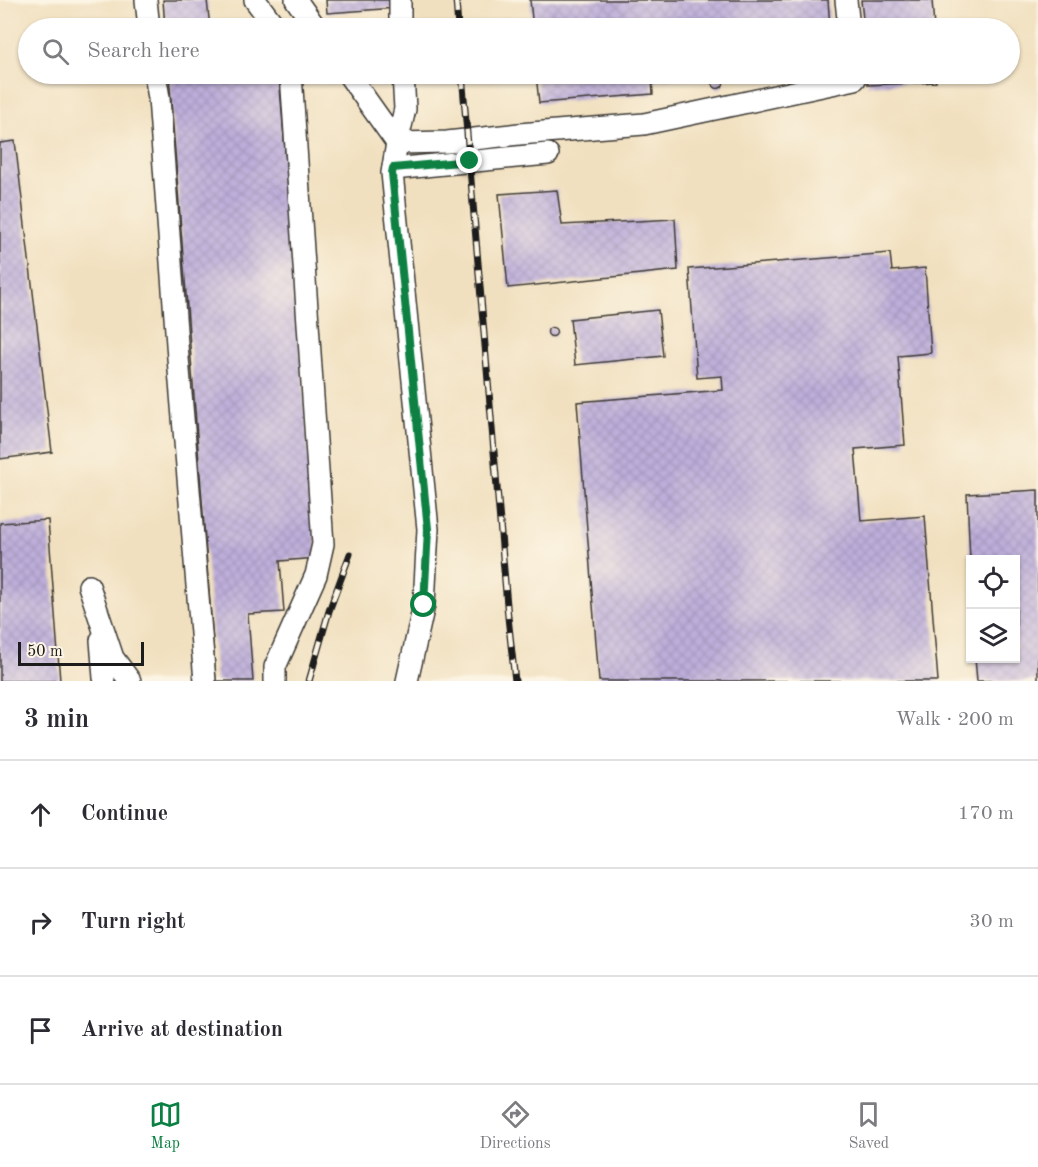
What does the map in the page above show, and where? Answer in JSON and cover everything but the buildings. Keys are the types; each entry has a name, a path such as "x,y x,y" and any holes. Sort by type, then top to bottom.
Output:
{"lane":[{"path":"146,0 148,18"},
{"path":"255,0 268,18"},
{"path":"296,0 309,18"},
{"path":"400,0 400,18"},
{"path":"846,0 848,18"},
{"path":"157,84 205,681"},
{"path":"275,681 275,667 316,575 323,544 292,84"},
{"path":"355,84 397,143"},
{"path":"404,84 405,109 392,173 428,529 424,605 407,681"},
{"path":"397,143 447,142 644,124 832,84"},
{"path":"393,168 548,154"},
{"path":"89,586 113,658 130,681"},
{"path":"99,616 104,678"}],"railway":[{"path":"456,0 457,18"},
{"path":"463,84 515,681"},
{"path":"309,681 329,611 350,554"}],"route":[{"path":"424,605 428,529 392,173 393,168 470,161"}]}
